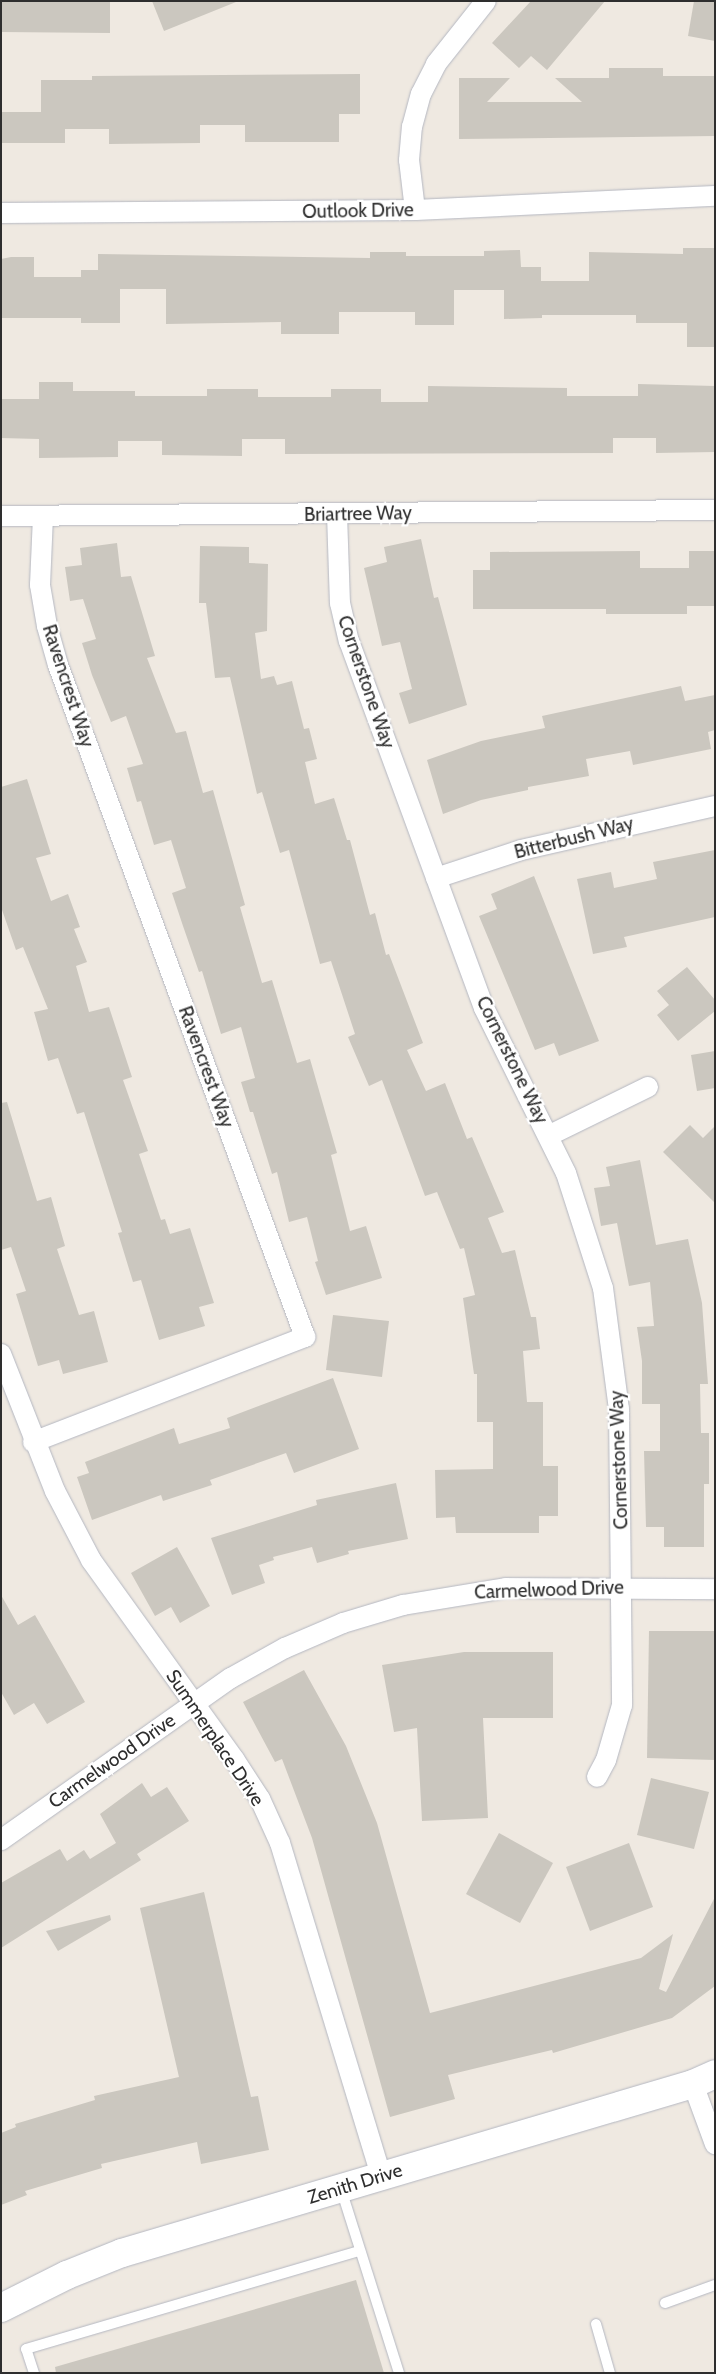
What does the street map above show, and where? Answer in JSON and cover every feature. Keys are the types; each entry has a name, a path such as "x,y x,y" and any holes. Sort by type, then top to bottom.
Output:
{"street":[{"path":"415,210 409,160 412,127 421,94 436,64 486,1"},
{"name":"Outlook Drive","path":"1,213 415,210 715,196"},
{"name":"Briartree Way","path":"1,516 715,510"},
{"name":"Cornerstone Way","path":"337,514 340,603 349,641 498,1040 550,1135 584,1218 603,1288 612,1336 619,1408 622,1705 606,1760 596,1777"},
{"name":"Ravencrest Way","path":"33,1442 305,1338 58,665 47,626 40,585 43,516"},
{"name":"Bitterbush Way","path":"436,878 531,847 715,806"},
{"path":"550,1135 648,1087"},
{"name":"Summerplace Drive","path":"1,1354 33,1442 54,1492 91,1560 260,1799 280,1843 381,2176"},
{"name":"Carmelwood Drive","path":"1,1840 194,1704 285,1648 344,1623 403,1605 506,1588 715,1589"},
{"path":"704,2079 715,2144"},
{"name":"Zenith Drive","path":"1,2308 67,2275 122,2254 704,2079"}],"lane":[{"path":"340,2188 399,2373"},
{"path":"34,2373 26,2349 360,2251"},
{"path":"665,2303 715,2285"},
{"path":"596,2324 610,2373"}],"building":[{"path":"1,1 110,1 110,33 1,32"},
{"path":"152,1 236,1 236,2 164,31"},
{"path":"531,1 605,1 547,70 531,56 519,68 492,43"},
{"path":"694,1 715,1 715,41 688,36"},
{"path":"609,68 663,68 663,76 715,76 715,136 459,139 459,78 510,78 487,102 582,102 555,78 609,78"},
{"path":"360,74 360,114 339,114 339,142 245,142 245,125 200,125 200,143 109,144 109,129 65,129 65,143 1,143 1,112 41,112 41,80 92,80 92,76"},
{"path":"683,248 715,248 715,347 687,347 687,323 636,323 636,315 542,315 542,318 504,319 504,290 454,290 454,325 415,325 415,312 339,312 339,334 281,334 281,322 166,324 166,289 120,289 120,323 81,323 81,318 1,318 1,259 11,257 34,257 34,277 81,277 81,270 98,270 98,254 370,258 370,252 406,252 406,256 484,256 484,251 520,250 521,267 541,267 541,281 589,281 589,252 683,254"},
{"path":"39,382 73,382 73,391 135,391 135,396 207,396 207,389 258,389 258,397 331,397 331,389 381,389 381,402 428,402 428,386 567,388 567,396 638,396 638,384 715,386 715,452 656,453 656,438 613,438 613,453 285,454 285,439 242,439 242,456 162,455 162,441 118,441 118,457 39,458 39,439 1,438 1,399 39,399"},
{"path":"421,539 434,598 438,597 467,705 409,724 399,693 412,689 400,642 382,646 364,568 387,562 384,547"},
{"path":"117,543 121,577 131,576 155,656 147,658 176,733 186,731 203,793 213,790 245,905 240,907 262,983 272,980 297,1063 310,1059 337,1153 331,1155 350,1231 366,1226 382,1278 326,1295 315,1262 318,1261 307,1217 289,1222 277,1172 272,1174 253,1112 250,1112 241,1082 255,1078 241,1027 221,1034 202,971 199,972 183,926 172,893 186,888 171,840 154,845 141,801 137,802 127,768 143,764 126,716 111,722 92,675 82,643 96,639 83,599 70,601 65,567 82,565 80,548"},
{"path":"200,546 249,547 249,563 268,564 267,631 255,633 261,679 274,676 277,685 292,681 304,729 309,728 317,759 305,762 315,804 334,798 347,840 350,840 370,915 375,913 386,955 389,954 423,1043 407,1050 426,1091 445,1083 467,1139 472,1137 504,1212 488,1218 502,1253 515,1250 531,1317 536,1317 540,1349 523,1351 527,1402 543,1402 543,1466 558,1466 558,1516 539,1516 539,1533 456,1533 455,1517 436,1518 435,1470 493,1469 493,1422 477,1422 477,1374 474,1374 463,1298 475,1295 464,1248 460,1249 437,1192 425,1196 382,1080 369,1086 348,1037 355,1034 331,961 320,964 289,850 280,853 262,792 257,794 230,677 215,678 206,603 199,603"},
{"path":"640,551 640,568 689,568 689,551 715,551 715,606 687,606 687,614 606,614 606,609 473,609 473,570 490,570 490,552"},
{"path":"681,686 685,701 715,695 715,730 708,732 711,749 633,765 630,751 586,759 589,776 528,787 528,790 481,800 443,814 427,760 481,741 545,728 542,716"},
{"path":"27,779 51,854 36,858 51,901 68,894 80,927 74,929 87,962 76,966 89,1012 109,1007 132,1077 123,1080 148,1151 139,1154 161,1220 165,1219 170,1234 190,1228 214,1303 199,1307 205,1326 159,1340 141,1280 133,1282 118,1233 122,1232 84,1112 77,1114 58,1058 48,1061 34,1012 48,1009 23,947 16,950 1,907 1,787"},
{"path":"715,850 715,917 624,937 627,947 593,954 577,879 611,872 614,888 657,879 653,862"},
{"path":"534,876 599,1041 559,1056 554,1043 535,1050 479,916 497,909 491,894"},
{"path":"687,967 715,1000 715,1011 678,1041 657,1015 669,1005 657,991"},
{"path":"715,1051 715,1088 697,1091 691,1055"},
{"path":"7,1102 37,1201 51,1197 65,1246 57,1249 79,1315 94,1311 108,1362 63,1374 59,1360 38,1366 16,1294 26,1291 11,1247 1,1250 1,1103"},
{"path":"690,1125 703,1138 715,1126 715,1203 663,1152"},
{"path":"640,1160 656,1245 688,1239 702,1303 708,1384 700,1384 701,1433 709,1433 709,1484 704,1484 704,1547 664,1547 664,1527 646,1527 644,1451 660,1451 660,1404 642,1404 642,1361 637,1327 654,1326 650,1282 629,1286 617,1223 601,1226 594,1188 610,1186 606,1167"},
{"path":"333,1315 389,1321 382,1377 326,1370"},
{"path":"333,1378 359,1449 294,1473 286,1453 210,1480 212,1485 163,1501 161,1495 92,1520 77,1477 89,1473 85,1462 174,1428 179,1444 230,1428 227,1418"},
{"path":"396,1483 408,1539 348,1551 349,1554 317,1563 312,1547 273,1557 274,1560 259,1565 265,1583 232,1595 211,1538 317,1505 316,1500"},
{"path":"177,1547 210,1606 180,1623 171,1607 155,1616 131,1573"},
{"path":"1,1595 18,1625 35,1615 85,1702 47,1724 34,1703 14,1715 1,1692"},
{"path":"649,1631 715,1631 715,1760 647,1758"},
{"path":"464,1652 553,1652 553,1718 483,1718 488,1818 422,1821 417,1728 394,1732 382,1665"},
{"path":"304,1670 346,1746 377,1823 430,2013 641,1958 673,1934 659,1989 666,1992 715,1897 715,1986 672,2018 553,2053 552,2050 448,2075 455,2099 390,2117 312,1838 282,1759 275,1762 243,1702"},
{"path":"651,1778 709,1792 694,1849 637,1835"},
{"path":"142,1783 151,1797 167,1787 189,1821 137,1854 141,1860 1,1948 1,1883 60,1849 67,1861 84,1850 90,1859 116,1843 100,1814"},
{"path":"499,1833 553,1863 520,1923 466,1894"},
{"path":"629,1843 653,1907 590,1931 566,1867"},
{"path":"204,1892 251,2097 258,2096 269,2150 201,2164 197,2142 101,2164 102,2168 25,2191 27,2195 1,2205 1,2133 16,2127 15,2124 95,2100 94,2096 179,2077 140,1908"},
{"path":"110,1915 111,1920 58,1951 46,1931"},
{"path":"356,2280 384,2373 56,2373 55,2367"}]}
